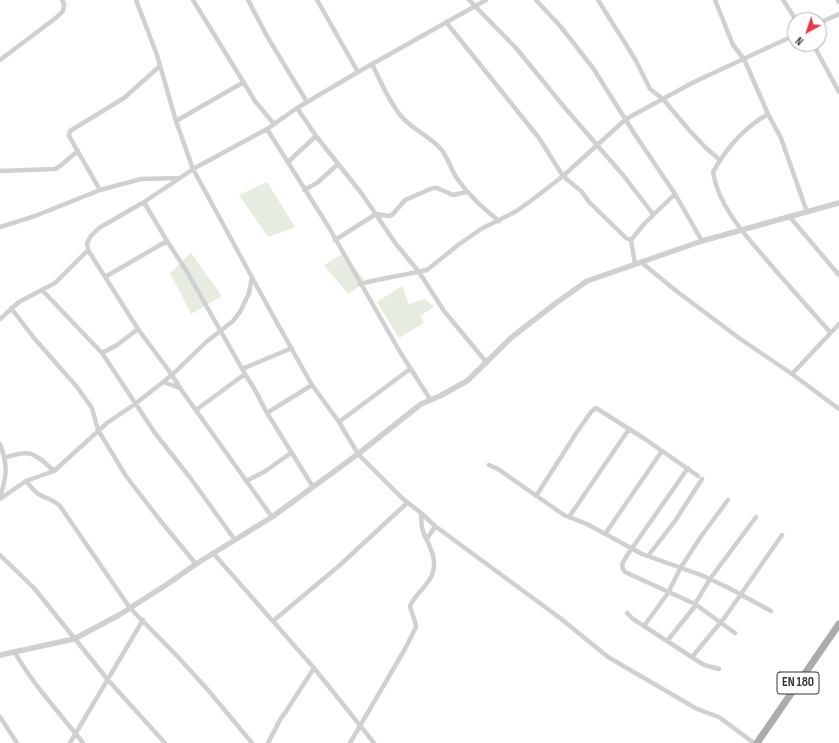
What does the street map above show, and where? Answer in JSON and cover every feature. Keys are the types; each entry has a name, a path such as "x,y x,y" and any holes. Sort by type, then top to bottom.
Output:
{"main road":[{"name":"EN 180","path":"755,743 839,624"}],"street":[{"path":"0,60 57,17 63,11 64,4 62,0"},
{"path":"136,0 160,66 176,121 193,169 312,385 339,422 358,454 407,503 435,526 560,618 608,657 697,709 719,718 755,743"},
{"path":"192,0 256,101 274,124"},
{"path":"248,0 268,38 308,102"},
{"path":"317,0 358,72"},
{"path":"469,0 476,5 516,48 565,108 597,144 653,214"},
{"path":"272,517 138,329 88,250 87,243 91,236 99,228 144,202 193,169 267,129 297,108 358,72 486,0"},
{"path":"536,0 561,27 589,62 675,194 702,241"},
{"path":"598,0 635,59 650,89 663,99 689,130 720,160"},
{"path":"715,0 733,45 744,59 768,114 781,138 808,212"},
{"path":"783,0 791,12"},
{"path":"827,19 839,14"},
{"path":"446,22 539,138 563,176 582,192 589,202 626,238 631,240"},
{"path":"360,284 427,270 481,229 499,221 532,200 563,176 626,119 694,82 787,39"},
{"path":"817,52 839,92"},
{"path":"372,64 395,108 402,118 414,129 438,146 444,153 456,177 467,192 476,202 499,221"},
{"path":"100,190 69,136 69,133 72,129 124,98 160,66"},
{"path":"176,121 244,82"},
{"path":"297,108 316,136 376,214 444,311 487,363"},
{"path":"768,114 749,127 720,160 713,172 714,180 740,230 830,332"},
{"path":"267,129 335,240 410,369 430,399"},
{"path":"288,162 316,136"},
{"path":"0,171 55,168 60,166 78,151"},
{"path":"304,190 317,183 338,164"},
{"path":"0,227 35,216 100,190 141,179 180,178"},
{"path":"335,240 376,214 389,216 405,200 433,188 437,188 453,195 467,192"},
{"path":"635,264 631,240 653,214 675,194"},
{"path":"144,202 186,270 267,413 313,487"},
{"path":"0,655 74,639 100,626 166,586 196,564 272,517 358,454 407,414 430,399 440,396 467,381 512,337 587,281 702,241 839,203"},
{"path":"789,216 839,275"},
{"path":"106,277 167,241"},
{"path":"0,319 11,308 55,283 88,250"},
{"path":"641,262 675,290 739,338 792,374 839,410"},
{"path":"0,498 26,482 54,471 98,430 136,404 172,375 220,330 233,321 240,312 249,293 252,277"},
{"path":"42,290 102,353 155,433 191,479 235,540"},
{"path":"11,308 34,338 77,387 88,402 94,414 98,430 126,476 196,564"},
{"path":"792,374 839,324"},
{"path":"102,353 117,345 138,329"},
{"path":"196,410 243,371 292,348"},
{"path":"339,422 410,369"},
{"path":"163,382 180,388"},
{"path":"267,413 312,385"},
{"path":"536,496 577,432 594,409 598,408 698,476"},
{"path":"569,517 629,429"},
{"path":"0,444 5,458 5,482 0,498"},
{"path":"605,534 662,451"},
{"path":"5,458 24,452 32,454 54,471"},
{"path":"246,481 264,472 291,453"},
{"path":"489,465 564,515 587,524 648,556 710,579 771,611"},
{"path":"688,468 622,565 622,570 668,593 695,604 735,633"},
{"path":"648,556 675,521 702,479"},
{"path":"26,482 35,492 55,501 60,506 130,608 208,690 252,743"},
{"path":"644,626 668,593 681,567 708,526 728,500"},
{"path":"273,621 340,565 407,503"},
{"path":"350,743 359,725 405,649 416,627 410,606 429,581 434,567 434,557 422,529 421,513"},
{"path":"667,641 695,604 710,579 756,517"},
{"path":"427,538 435,526"},
{"path":"692,657 720,623 782,535"},
{"path":"213,553 314,668 374,743"},
{"path":"0,555 42,597 108,680 165,743"},
{"path":"627,614 704,665 719,669"},
{"path":"70,743 143,620"},
{"path":"14,651 24,670 83,743"},
{"path":"268,743 281,718 286,713 314,668"},
{"path":"0,717 17,743"}],"shaded area":[{"path":"267,182 295,227 268,237 239,195"},
{"path":"191,253 222,296 191,314 170,273"},
{"path":"343,254 366,282 348,294 324,265"},
{"path":"402,286 409,304 425,299 434,307 420,316 424,323 399,338 377,302"}]}
